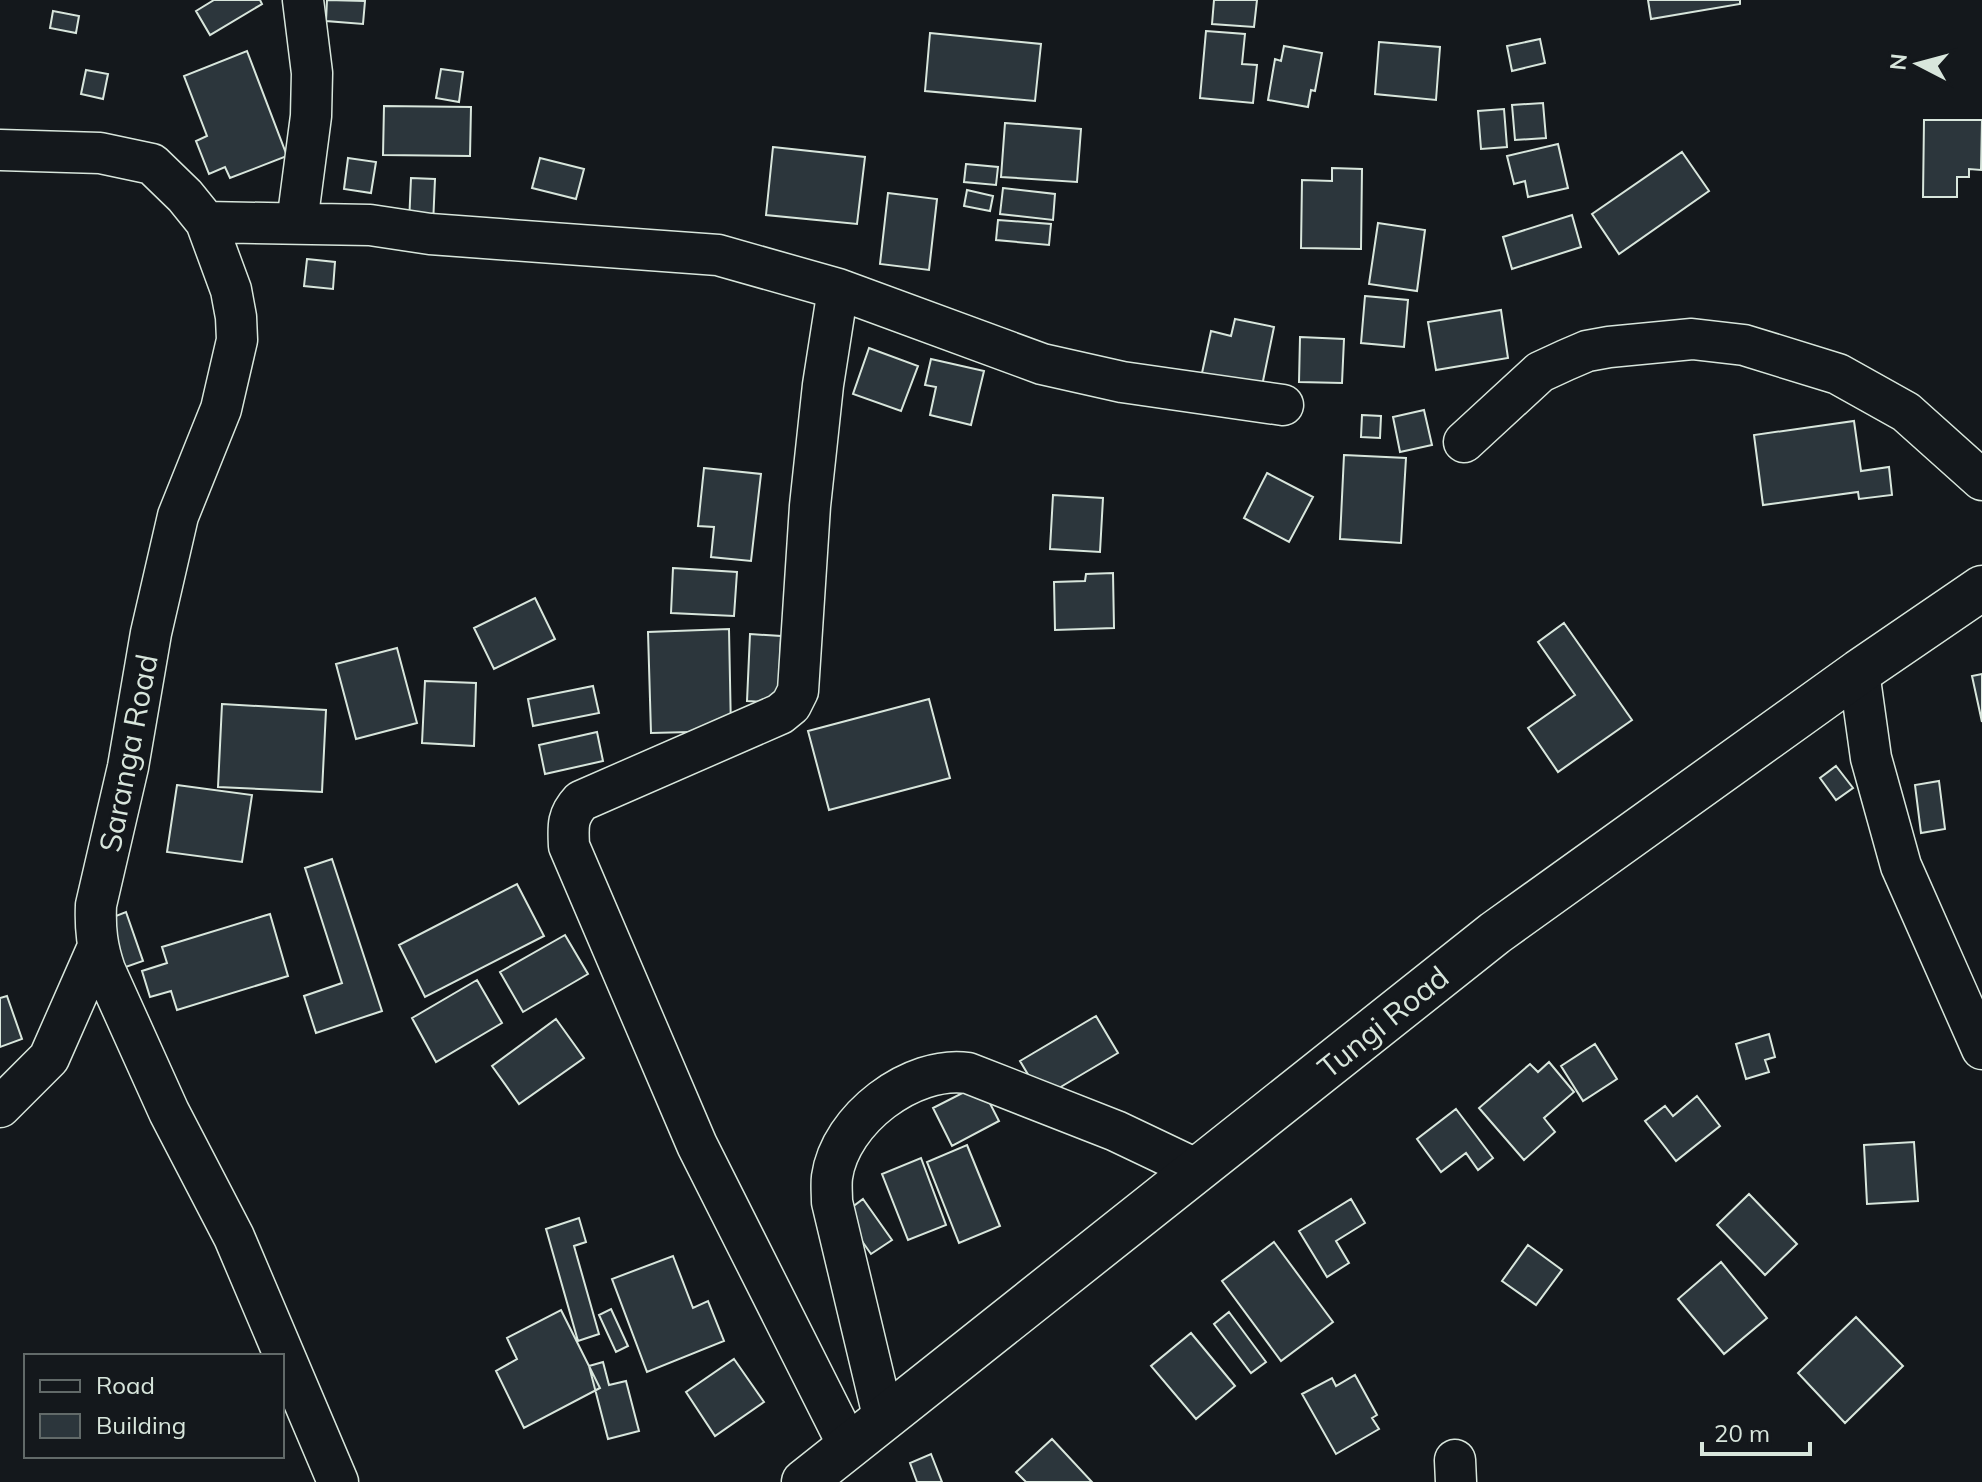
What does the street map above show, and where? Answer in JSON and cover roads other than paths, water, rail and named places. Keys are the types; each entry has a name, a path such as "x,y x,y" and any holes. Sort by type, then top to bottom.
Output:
{"main road":[{"name":"Tungi Road","path":"804,1482 1495,933 1859,672 1982,588"}],"street":[{"path":"297,223 311,116 312,73 303,0"},
{"name":"Saranga Road","path":"0,150 100,153 152,164 206,222 231,290 237,340 221,409 178,516 151,633 123,792 96,905 97,949 169,1112 234,1237 284,1354"},
{"path":"206,222 370,225 430,234 718,255 838,289 1042,364 1122,382 1283,405"},
{"path":"838,289 823,385 810,506 798,691 791,705 780,714 581,801 570,812 568,825 569,846 697,1145 849,1447"},
{"path":"1464,442 1540,372 1566,360 1587,351 1609,347 1692,339 1744,345 1838,374 1906,412 1982,480"},
{"path":"1859,672 1871,758 1901,866 1982,1049"},
{"path":"0,1107 49,1058 97,949"},
{"path":"884,1420 832,1202 832,1176 842,1147 860,1120 905,1084 927,1075 954,1071 968,1073 1116,1131 1198,1170"},
{"name":"Saranga Road","path":"284,1355 338,1482"}]}
